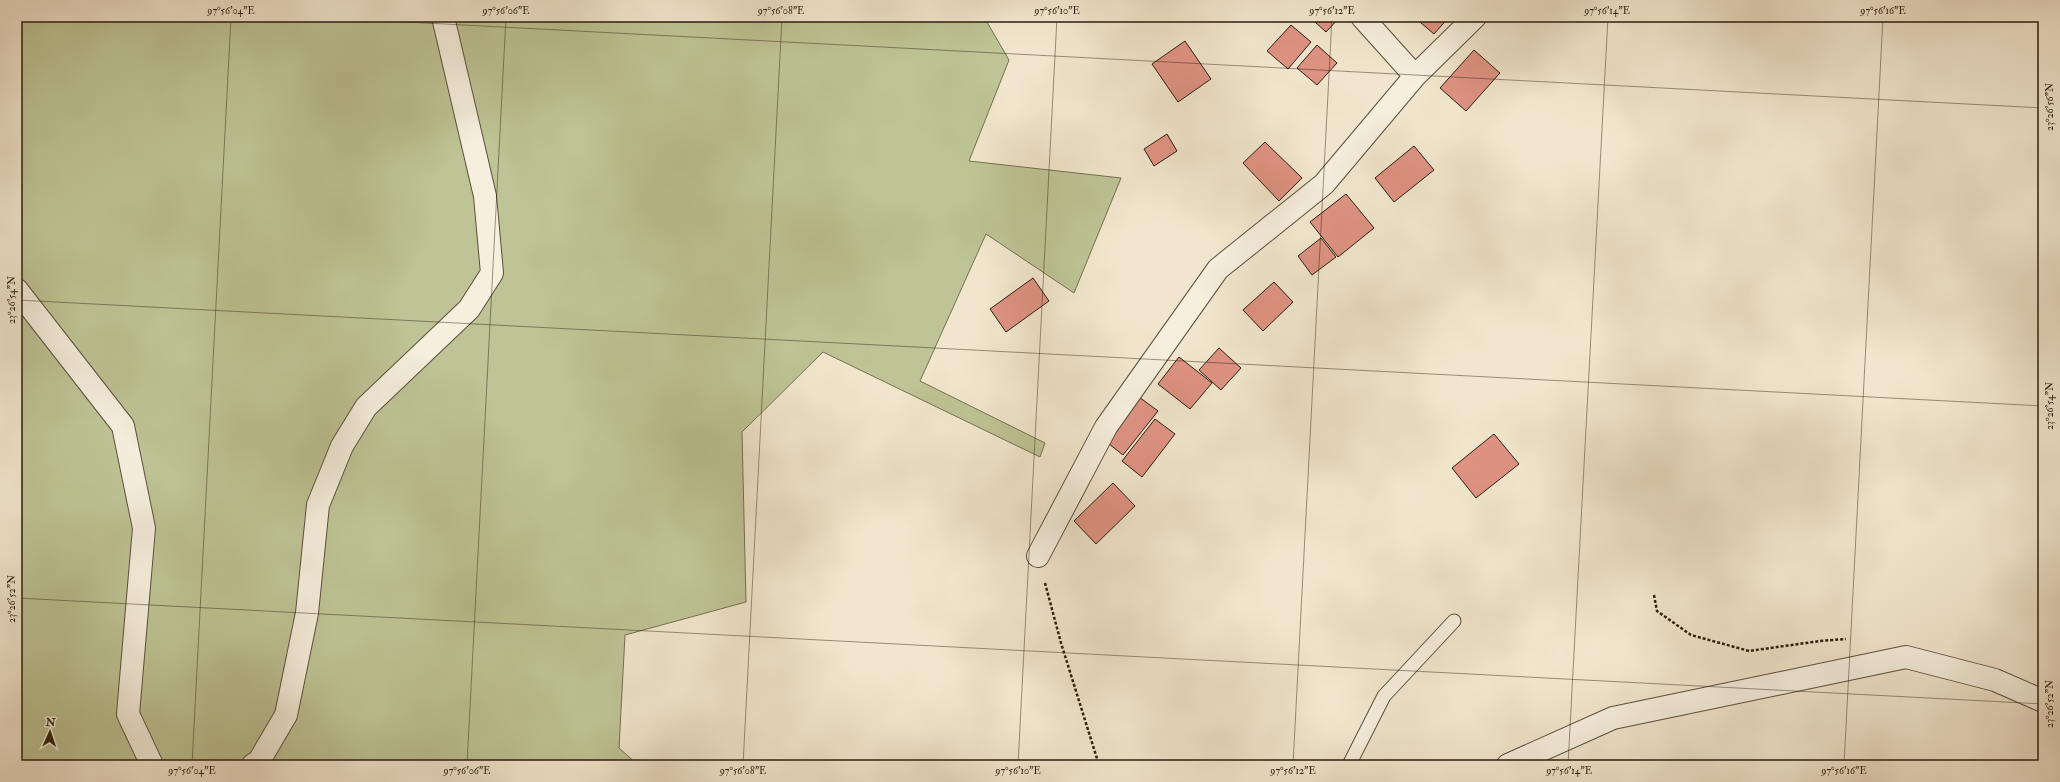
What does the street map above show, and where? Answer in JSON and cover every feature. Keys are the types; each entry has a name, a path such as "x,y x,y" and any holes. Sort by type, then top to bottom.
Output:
{"street":[{"path":"252,765 259,761 286,715 307,613 318,505 342,446 366,407 469,309 492,274 485,196 443,17"},
{"path":"1362,17 1415,76"},
{"path":"1038,556 1106,427 1218,269 1324,184 1415,76 1474,17"},
{"path":"17,290 123,426 144,528 128,714 152,765"},
{"path":"1508,765 1613,718 1749,688 1906,657 1995,680 2043,701"}],"lane":[{"path":"1349,765 1384,696 1454,621"}],"path":[{"path":"1038,556 1061,643 1099,765"},
{"path":"1654,595 1657,611 1691,635 1749,651 1851,638"}],"green space":[{"path":"17,17 984,17 1009,60 969,161 1121,178 1074,293 986,234 920,381 1045,443 1040,457 823,352 742,432 746,602 625,635 619,748 638,765 17,765"}],"building":[{"path":"1320,17 1340,17 1326,32 1315,22"},
{"path":"1414,17 1449,17 1434,34"},
{"path":"1291,25 1311,42 1288,69 1267,51"},
{"path":"1185,41 1211,79 1178,102 1152,64"},
{"path":"1317,45 1337,63 1317,85 1297,68"},
{"path":"1474,50 1500,73 1466,111 1440,88"},
{"path":"1167,134 1177,151 1154,166 1144,149"},
{"path":"1265,142 1302,178 1279,201 1243,163"},
{"path":"1414,146 1434,170 1394,202 1375,178"},
{"path":"1346,194 1374,228 1338,257 1310,222"},
{"path":"1321,238 1336,257 1312,275 1298,256"},
{"path":"1033,278 1049,301 1006,332 990,309"},
{"path":"1274,282 1293,302 1263,331 1243,310"},
{"path":"1219,348 1241,368 1221,390 1199,370"},
{"path":"1179,357 1212,383 1190,409 1158,384"},
{"path":"1139,397 1158,411 1123,455 1104,440"},
{"path":"1155,419 1175,434 1142,477 1122,461"},
{"path":"1494,434 1519,464 1476,498 1452,468"},
{"path":"1113,483 1135,506 1096,544 1074,521"}]}
